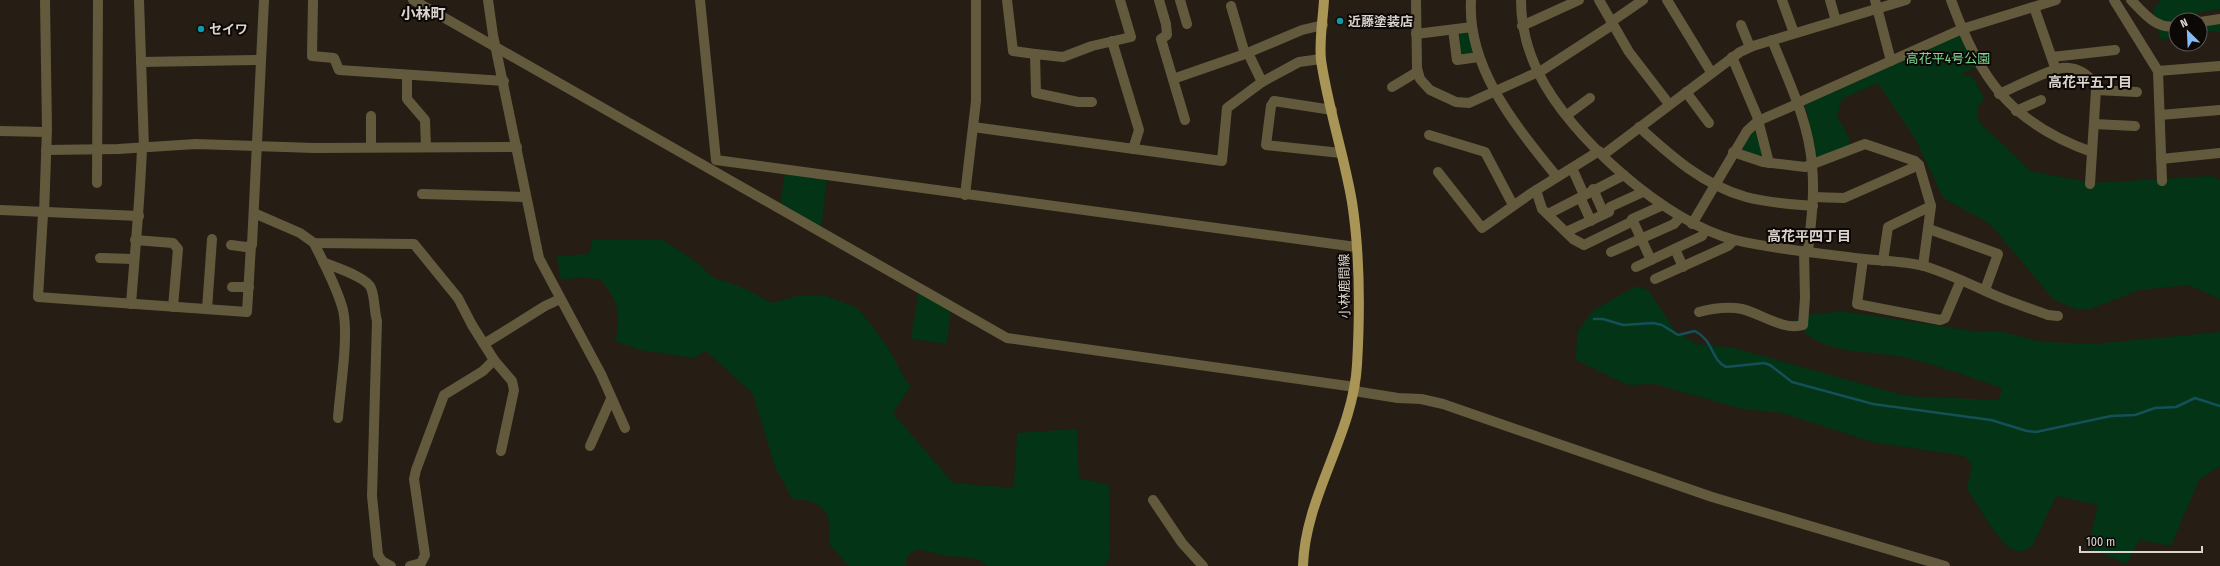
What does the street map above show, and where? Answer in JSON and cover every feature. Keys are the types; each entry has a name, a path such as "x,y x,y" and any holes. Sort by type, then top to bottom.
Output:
{"main road":[{"name":"小林鹿間線","path":"1303,566 1310,524 1348,416 1354,389 1358,335 1356,247 1352,203 1321,59 1324,0"}],"street":[{"path":"45,0 46,150 38,297 247,312 254,212 264,0"},
{"path":"97,183 98,0"},
{"path":"131,304 135,240 140,216 143,148 139,0"},
{"path":"313,0 312,56 334,58 339,70 504,81"},
{"path":"413,0 1007,338 1354,389 1398,398 1422,399 1443,404 1712,497 1945,566"},
{"path":"488,0 539,258 601,374 624,428"},
{"path":"700,0 717,174"},
{"path":"965,195 976,101 976,0"},
{"path":"1007,0 1013,51 1063,57 1112,41 1131,37 1120,0"},
{"path":"1159,0 1166,24 1167,35 1160,40 1185,120"},
{"path":"1180,0 1187,24"},
{"path":"1416,0 1417,72 1423,83 1430,90 1456,102 1470,103 1538,72 1612,23 1643,0"},
{"path":"1471,0 1472,27 1479,57 1495,92 1557,177"},
{"path":"1521,0 1522,26 1528,50 1538,72 1567,115 1601,153 1643,192 1661,206 1705,231 1734,240 1923,266 2048,315 2058,316"},
{"path":"1522,26 1579,0"},
{"path":"1599,0 1629,52 1669,104"},
{"path":"1667,0 1711,72"},
{"path":"1782,0 1794,34"},
{"path":"1830,0 1836,21"},
{"path":"1438,172 1482,228 1536,190 1572,168 1601,153 1639,127 1732,57 1750,47 1836,21 1876,4 1906,0"},
{"path":"1951,0 1962,29 1981,66 1999,94 2016,111 2045,132 2092,152"},
{"path":"1692,224 1733,152 1747,131 1758,121 1962,29 2032,5 2056,0"},
{"path":"2114,0 2158,70 2162,182"},
{"path":"2131,0 2155,23 2168,27"},
{"path":"1876,4 1891,61"},
{"path":"2032,5 2056,70"},
{"path":"1231,6 1246,53 1262,82"},
{"path":"2208,21 2220,19"},
{"path":"1173,79 1246,53 1302,30 1323,25"},
{"path":"1742,25 1750,47"},
{"path":"1416,34 1472,27"},
{"path":"1452,30 1457,60 1479,57"},
{"path":"1699,312 1716,308 1735,308 1777,322 1796,326 1803,325 1806,251 1813,202 1812,165 1806,131 1797,103 1772,40"},
{"path":"1112,41 1139,130 1133,149"},
{"path":"2052,57 2115,50"},
{"path":"1035,54 1036,93 1078,102 1092,102"},
{"path":"1732,57 1758,121 1769,163"},
{"path":"973,127 1222,161 1226,108 1262,82 1299,62 1321,59"},
{"path":"141,62 261,60"},
{"path":"2158,70 2220,66"},
{"path":"1999,94 2056,70 2068,68 2083,73 2093,81 2096,90 2090,184"},
{"path":"1392,87 1417,72"},
{"path":"408,75 407,99 425,120 426,147"},
{"path":"2096,90 2137,92"},
{"path":"1686,92 1709,123"},
{"path":"1567,115 1590,98"},
{"path":"2016,111 2042,100"},
{"path":"1332,110 1274,101 1271,106 1266,145 1341,153"},
{"path":"2160,115 2220,110"},
{"path":"371,116 371,147"},
{"path":"2094,124 2135,126"},
{"path":"1639,127 1681,164 1715,185 1747,197 1813,202 1844,198 1919,165"},
{"path":"0,131 46,132"},
{"path":"1429,134 1485,152 1513,206"},
{"path":"46,150 97,150 196,144 371,147 517,147"},
{"path":"1733,152 1769,163 1795,167 1812,165 1865,144 1915,161 1919,165 1926,183 1931,206 1923,266"},
{"path":"2162,159 2220,153"},
{"path":"716,160 1356,247"},
{"path":"1572,168 1591,221"},
{"path":"1548,214 1624,174"},
{"path":"1593,189 1616,228"},
{"path":"1536,190 1542,209 1566,232 1584,245 1633,221 1632,219 1661,206"},
{"path":"1566,232 1607,213 1610,207 1643,192"},
{"path":"422,194 526,197"},
{"path":"1883,261 1888,227 1931,206"},
{"path":"0,210 43,214 140,216"},
{"path":"254,212 300,234 314,243 343,310 345,326 338,418"},
{"path":"1611,252 1674,224 1680,217"},
{"path":"1633,221 1651,260"},
{"path":"1928,229 1998,254 1985,290"},
{"path":"1636,267 1702,236 1705,231"},
{"path":"207,309 212,239"},
{"path":"135,240 173,243 178,249 173,307"},
{"path":"1655,279 1728,246 1734,240"},
{"path":"314,243 414,244 458,298 494,360 512,381 514,390 501,451"},
{"path":"231,246 251,245"},
{"path":"1675,249 1683,266"},
{"path":"100,258 134,259"},
{"path":"1863,258 1857,304 1940,320 1945,318 1961,280"},
{"path":"323,262 363,278 371,288 377,321 372,496 378,555 382,561 391,566"},
{"path":"232,287 249,287"},
{"path":"484,344 560,298"},
{"path":"410,566 421,563 425,555 414,476 444,395 483,371 494,360"},
{"path":"590,446 611,399"},
{"path":"1153,500 1182,543 1202,566"}],"green space":[{"path":"2159,0 2220,0 2220,9 2203,12 2168,12 2168,23 2166,23 2152,17 2155,5 2160,3"},
{"path":"2220,16 2220,32 2208,31 2208,18"},
{"path":"2168,26 2168,38 2161,40 2157,28"},
{"path":"1469,30 1474,56 1459,55 1458,31"},
{"name":"高花平4号公園","path":"1956,34 1960,35 1977,67 1961,74 1973,77 1984,98 1977,109 1979,122 2031,171 2092,183 2211,176 2220,180 2220,299 2189,285 2140,290 2090,309 2078,310 2054,300 1990,224 1943,198 1916,140 1878,83 1842,99 1837,116 1849,138 1849,147 1817,158 1804,101"},
{"path":"1757,128 1763,160 1740,152 1745,137"},
{"path":"785,173 827,179 821,229 780,206"},
{"path":"592,240 662,240 694,260 712,277 744,288 772,303 796,296 823,295 858,308 888,347 906,381 911,386 893,413 953,483 1014,488 1017,433 1077,429 1079,478 1109,485 1110,555 1105,566 987,566 978,559 947,556 917,549 907,556 906,566 849,566 829,544 829,522 825,511 810,501 799,499 793,500 775,467 753,394 706,351 693,358 641,350 615,341 618,323 617,308 615,301 601,280 583,277 561,280 557,256 589,254"},
{"path":"1636,286 1648,290 1675,331 1697,344 1734,348 1906,396 1999,400 2002,388 1912,359 1832,347 1805,333 1794,321 1807,315 1843,311 1979,332 2003,332 2042,342 2094,344 2220,332 2220,466 2199,480 2171,546 2139,540 2127,564 2088,548 2098,505 2056,496 2033,545 2022,552 2010,549 1993,530 1967,489 1972,465 1964,456 1872,442 1782,413 1742,409 1655,384 1628,385 1576,360 1577,333 1592,311"},
{"path":"919,291 951,308 947,344 911,339"}],"waterway":[{"path":"1594,319 1603,319 1623,325 1653,323 1662,325 1678,335 1695,331 1706,340 1718,360 1726,367 1764,363 1770,365 1792,382 1873,404 1991,420 2027,431 2036,432 2111,416 2135,415 2155,408 2176,407 2195,398 2220,406"}],"place":[{"name":"近藤塗装店","path":"1340,21"},
{"name":"セイワ","path":"201,29"}],"district":[{"name":"小林町","path":"423,14"},
{"name":"高花平五丁目","path":"2090,82"},
{"name":"高花平四丁目","path":"1809,236"}]}
